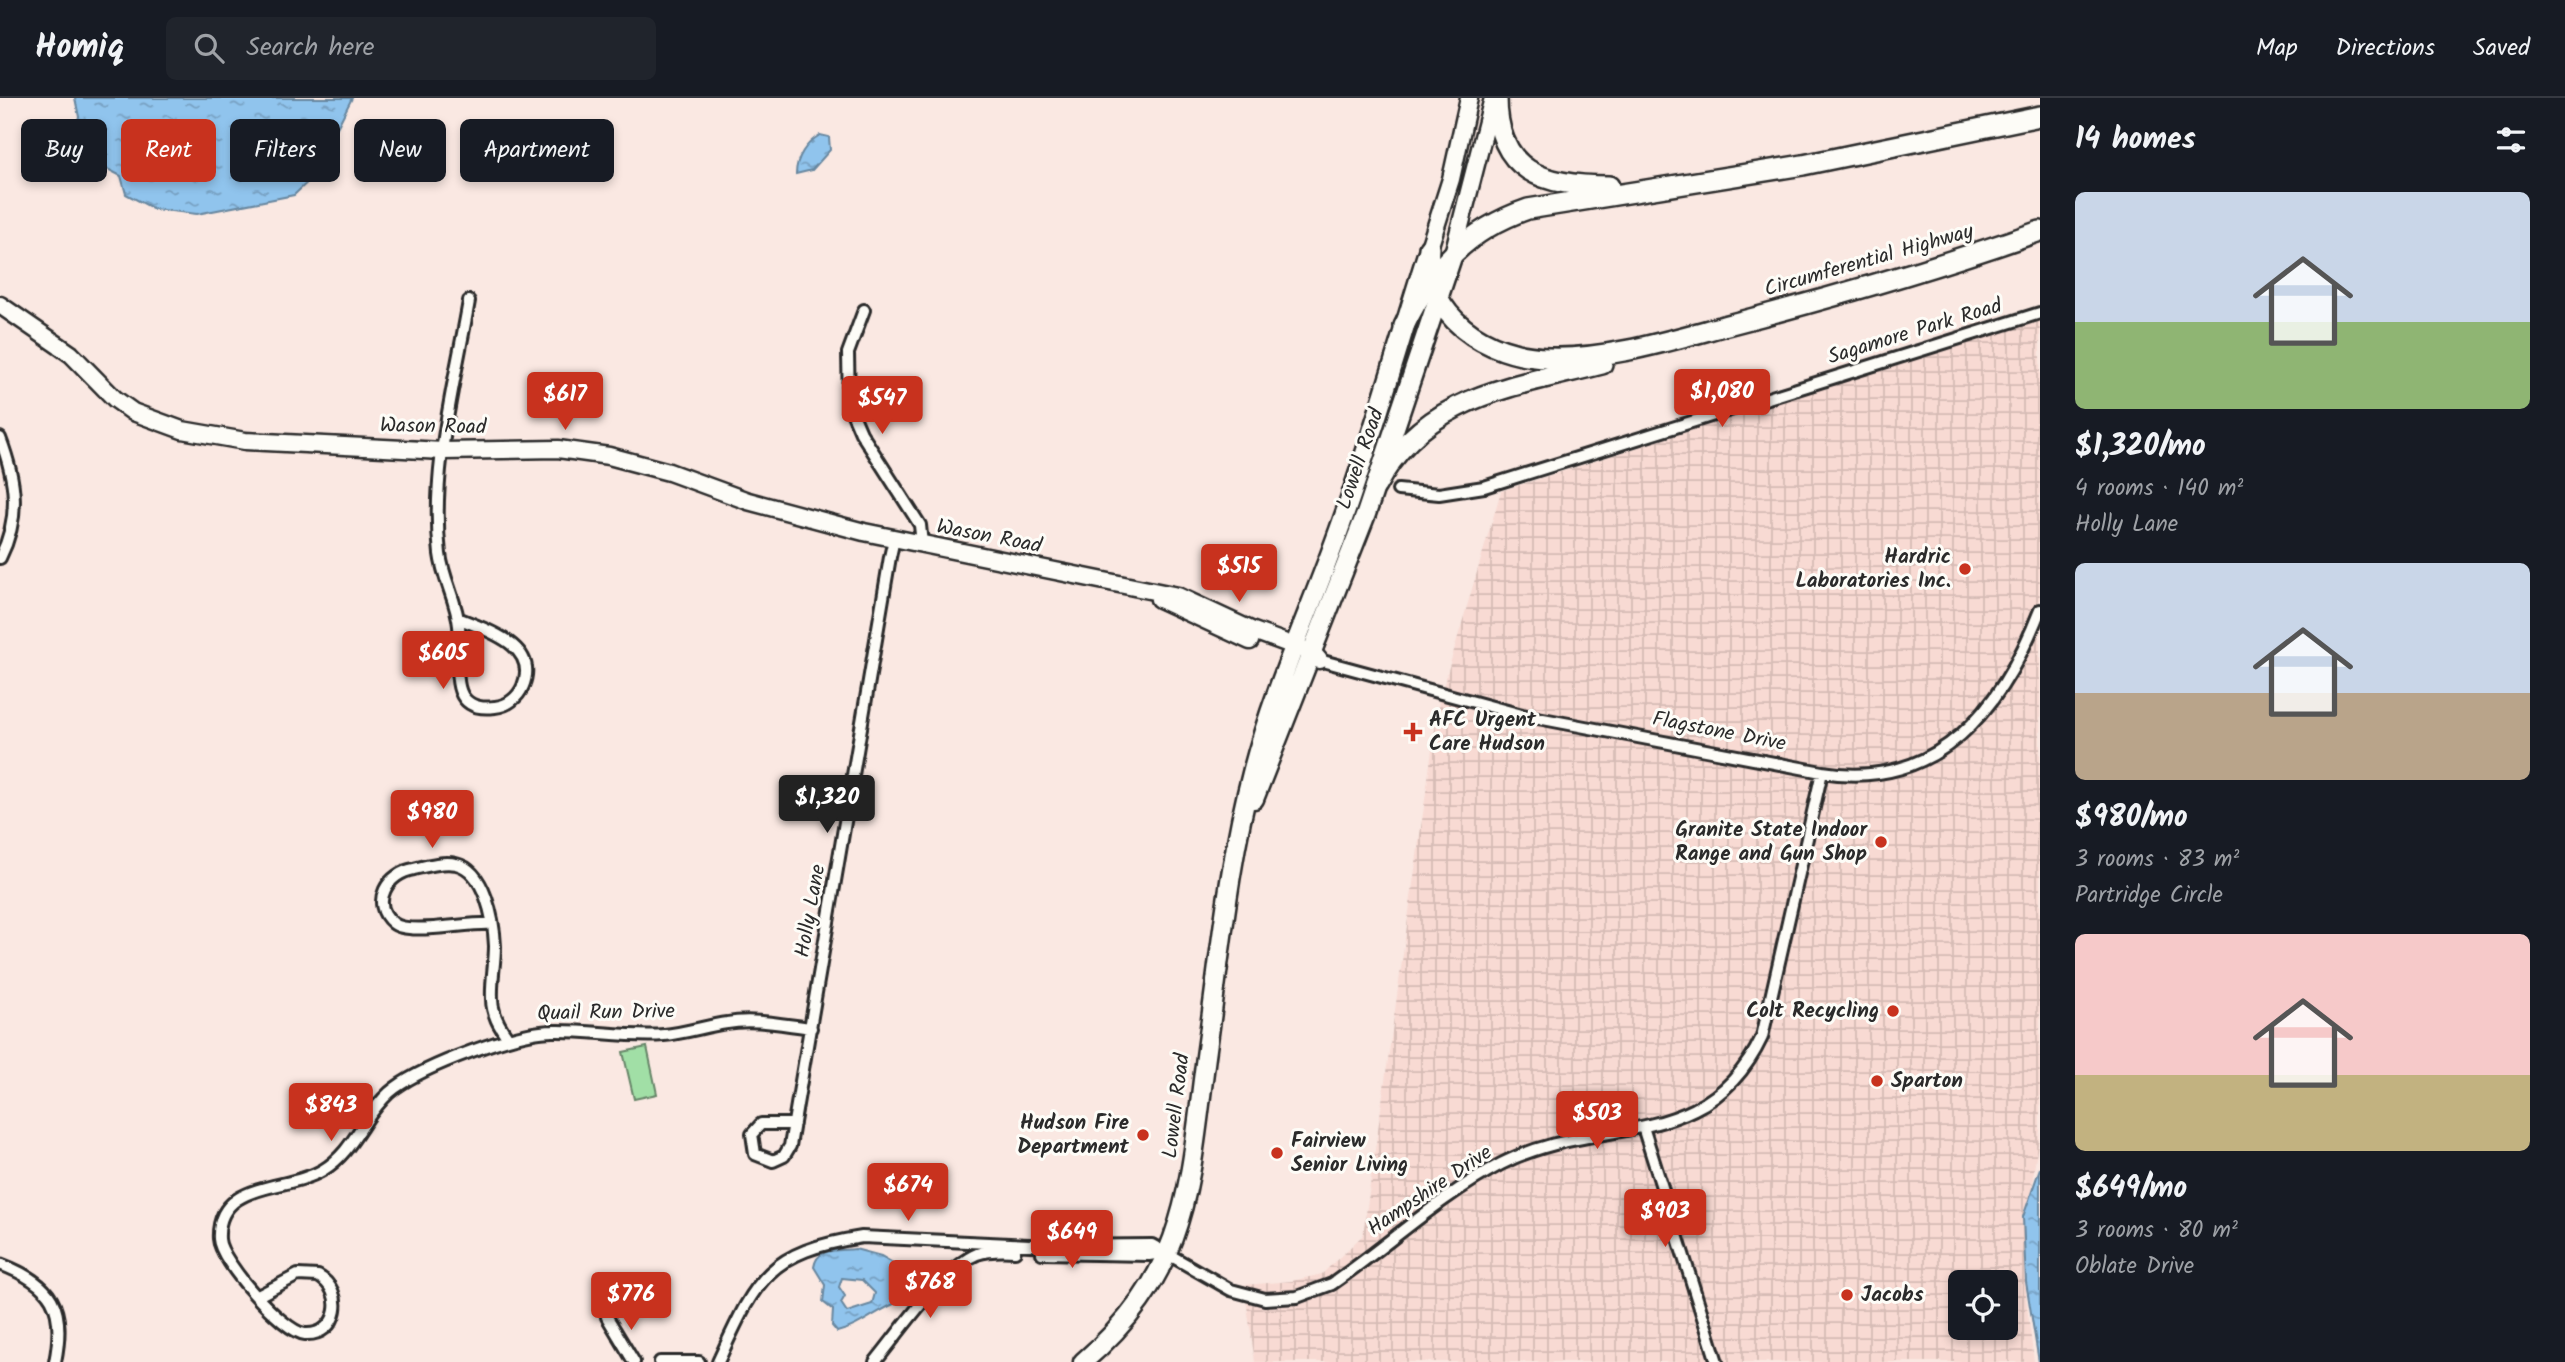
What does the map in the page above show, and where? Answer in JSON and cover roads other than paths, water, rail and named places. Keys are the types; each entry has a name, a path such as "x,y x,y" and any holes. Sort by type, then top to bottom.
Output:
{"highway":[{"path":"1495,98 1498,126 1505,145 1517,162 1534,174 1589,186 1673,185"},
{"path":"1404,326 1430,279 1454,250 1490,225 1528,209 1803,165 2040,116"},
{"name":"Circumferential Highway","path":"1710,330 1908,276 2040,231"},
{"path":"1429,248 1430,279 1438,299 1458,324 1477,339 1500,350 1532,357 1590,355 1710,330"},
{"path":"1376,486 1391,460 1413,435 1460,403 1615,360 1710,330"}],"main road":[{"name":"Lowell Road","path":"1083,1362 1137,1309 1168,1252 1181,1216 1191,1171 1231,875 1258,752 1349,502 1429,248"},
{"name":"Lowell Road","path":"1241,824 1314,658 1376,486 1454,250"}],"street":[{"name":"Lowell Road","path":"1429,248 1451,179 1469,98"},
{"name":"Lowell Road","path":"1454,250 1495,98"},
{"path":"458,618 511,643 522,656 526,668 523,685 508,703 491,708 480,706 465,697 458,688 455,671 459,646 458,618 440,554 443,451 469,301"},
{"name":"Wason Road","path":"0,306 71,354 115,399 132,412 162,424 245,441 443,451 548,449 609,456 669,472 775,509 894,539 1187,599 1314,658"},
{"path":"864,310 848,353 849,405 861,433 920,525 922,544"},
{"name":"Sagamore Park Road","path":"1398,490 1439,494 1484,487 2040,315"},
{"path":"0,438 11,468 15,502 10,533 0,558"},
{"name":"Holly Lane","path":"794,1124 761,1124 752,1134 755,1154 766,1161 784,1156 790,1146 794,1124 811,1028 894,539"},
{"name":"Flagstone Drive","path":"1314,658 1533,717 1822,772 1856,776 1886,773 1916,763 1952,743 1983,715 1995,698 2021,653 2040,610"},
{"name":"Hampshire Drive","path":"718,1362 757,1284 771,1269 832,1242 862,1237 1052,1246 1138,1243 1152,1245 1168,1252 1242,1294 1274,1300 1297,1297 1332,1284 1450,1196 1503,1163 1542,1147 1643,1127 1712,1102 1727,1089 1753,1056 1768,1017 1822,772"},
{"path":"492,924 462,923 407,930 397,926 386,915 383,892 390,879 402,872 458,864 477,880 492,924 495,948 492,999 498,1023 508,1038"},
{"name":"Quail Run Drive","path":"258,1296 294,1276 314,1274 330,1285 335,1294 337,1308 324,1329 310,1334 287,1327 258,1296 227,1261 219,1243 222,1218 234,1201 251,1190 293,1183 322,1171 346,1151 379,1103 396,1087 508,1038 554,1031 666,1035 737,1022 811,1028"},
{"path":"1643,1127 1717,1362"},
{"path":"967,1259 968,1241"},
{"path":"875,1362 935,1289 967,1259 979,1254 1001,1250 1149,1255 1168,1252"},
{"path":"0,1264 35,1279 52,1299 60,1322 55,1362"},
{"path":"607,1317 634,1362"},
{"path":"660,1362 699,1362"}],"water":[{"path":"75,98 352,98 340,122 340,119 230,119 230,182 308,182 294,195 197,214 154,209 126,194 123,182 216,182 216,119 121,119 121,176 107,169 107,119 78,119"},
{"path":"820,135 829,137 830,150 812,170 796,174 803,152 810,142"},
{"path":"2040,1168 2039,1362 2026,1282 2023,1217"},
{"path":"855,1249 881,1256 906,1271 909,1286 901,1301 837,1332 832,1326 833,1310 823,1302 825,1285 814,1267 819,1256 824,1253","holes":["842,1278 862,1280 875,1293 872,1304 847,1312 841,1303 845,1296 839,1287"]}],"place":[{"name":"Hardric Laboratories Inc.","path":"1965,569"},
{"name":"AFC Urgent Care Hudson","path":"1413,732"},
{"name":"Granite State Indoor Range and Gun Shop","path":"1881,842"},
{"name":"Colt Recycling","path":"1893,1011"},
{"name":"Sparton","path":"1877,1081"},
{"name":"Hudson Fire Department","path":"1143,1135"},
{"name":"Fairview Senior Living","path":"1277,1153"},
{"name":"Jacobs","path":"1847,1295"}]}
